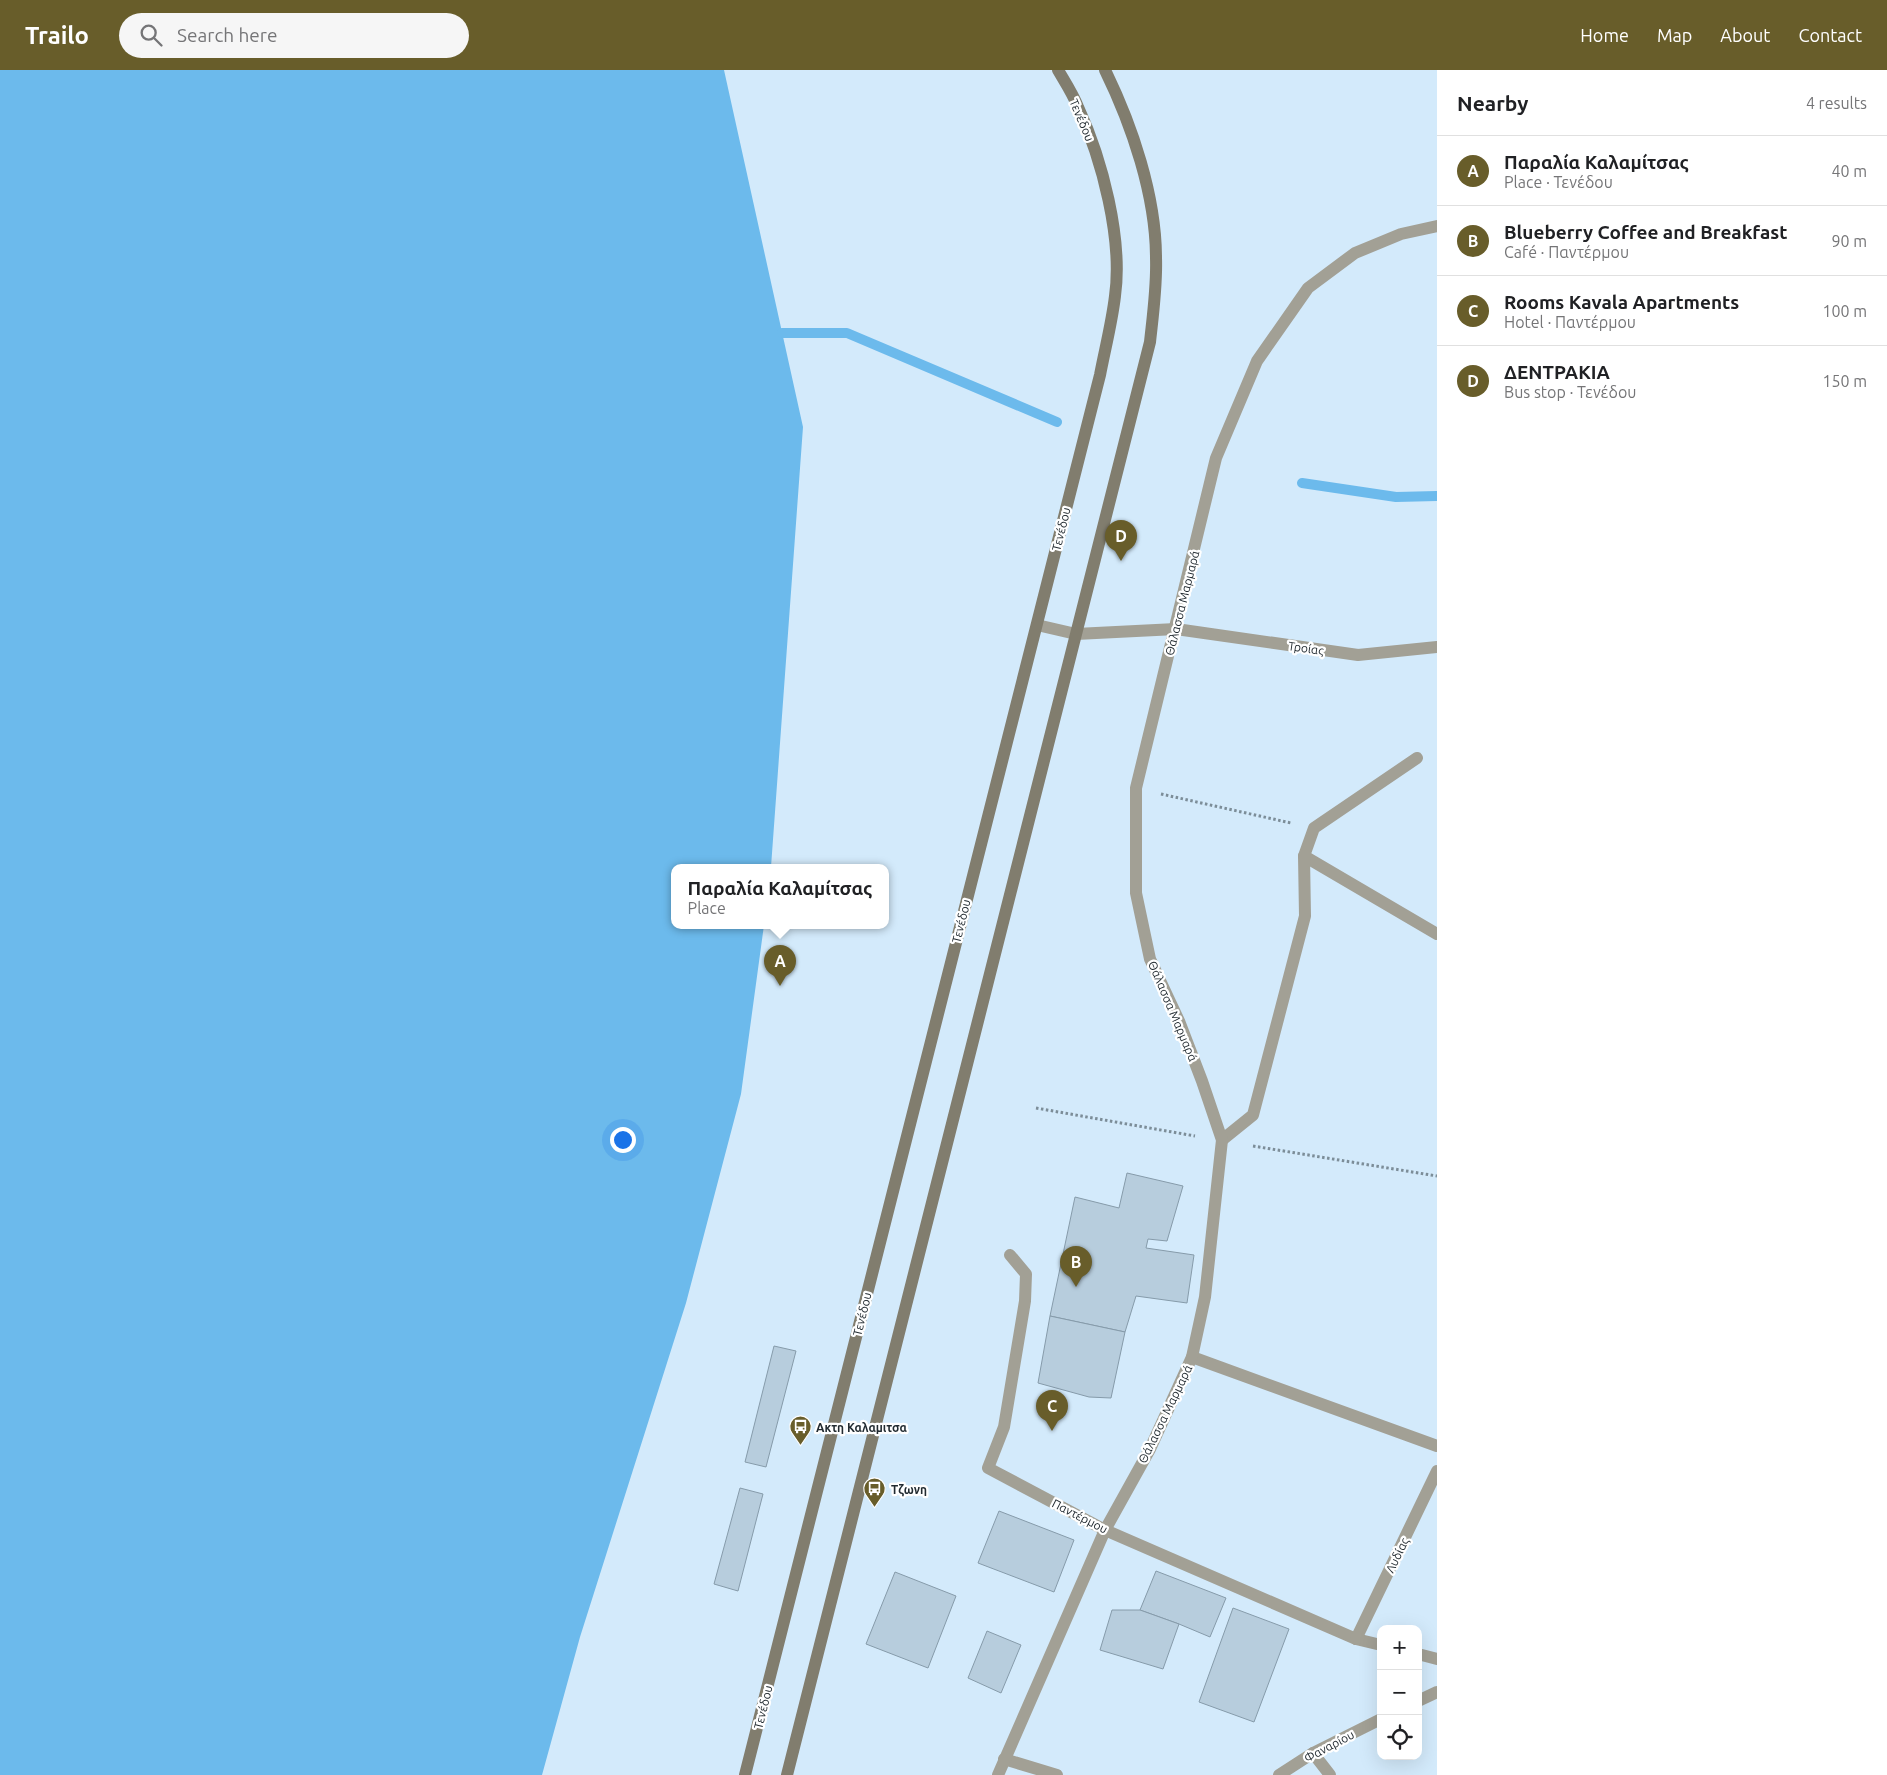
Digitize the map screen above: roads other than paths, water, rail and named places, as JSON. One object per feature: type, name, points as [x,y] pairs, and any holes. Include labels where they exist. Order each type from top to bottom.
[{"type":"main road","name":"Τενέδου","points":[[745,1775],[1100,375],[1116,295],[1116,258],[1112,220],[1104,182],[1093,145],[1078,107],[1058,70]]},
{"type":"main road","points":[[787,1775],[1150,342],[1155,300],[1156,256],[1152,211],[1129,127],[1105,70]]},
{"type":"street","name":"Θάλασσα Μαρμαρά","points":[[998,1775],[1105,1530],[1150,1449],[1192,1357],[1205,1297],[1222,1140],[1179,1020],[1150,959],[1136,893],[1136,788],[1216,458],[1257,361],[1308,288],[1355,253],[1401,234],[1437,226]]},
{"type":"street","name":"Τροίας","points":[[1037,625],[1076,634],[1176,629],[1358,655],[1437,647]]},
{"type":"street","points":[[1222,1140],[1254,1114],[1305,916],[1304,856],[1314,828],[1416,758]]},
{"type":"street","points":[[1304,856],[1437,934]]},
{"type":"street","name":"Παντέρμου","points":[[1010,1255],[1026,1274],[1025,1301],[1004,1427],[988,1468],[1105,1530],[1356,1639],[1377,1644]]},
{"type":"street","points":[[1192,1357],[1437,1446]]},
{"type":"street","name":"Λυδίας","points":[[1356,1639],[1437,1471]]},
{"type":"street","points":[[1422,1655],[1437,1659]]},
{"type":"street","points":[[1422,1699],[1437,1692]]},
{"type":"street","name":"Φαναρίου","points":[[1279,1775],[1313,1753],[1377,1722]]},
{"type":"street","points":[[1313,1753],[1330,1775]]},
{"type":"street","points":[[1004,1759],[1057,1775]]},
{"type":"water","points":[[0,70],[724,70],[803,427],[771,864],[671,864],[671,929],[763,929],[741,1094],[686,1303],[580,1637],[542,1775],[0,1775]]},
{"type":"waterway","points":[[782,333],[847,333],[1057,422]]},
{"type":"waterway","points":[[1302,483],[1396,497],[1437,496]]},
{"type":"place","name":"ΔΕΝΤΡΑΚΙΑ","points":[[1121,561]]},
{"type":"place","name":"Παραλία Καλαμίτσας","points":[[780,986]]},
{"type":"place","name":"Blueberry Coffee and Breakfast","points":[[1076,1287]]},
{"type":"place","name":"Rooms Kavala Apartments","points":[[1052,1431]]},
{"type":"place","name":"Ακτη Καλαμιτσα","points":[[800,1446]]},
{"type":"place","name":"Τζωνη","points":[[875,1508]]}]
